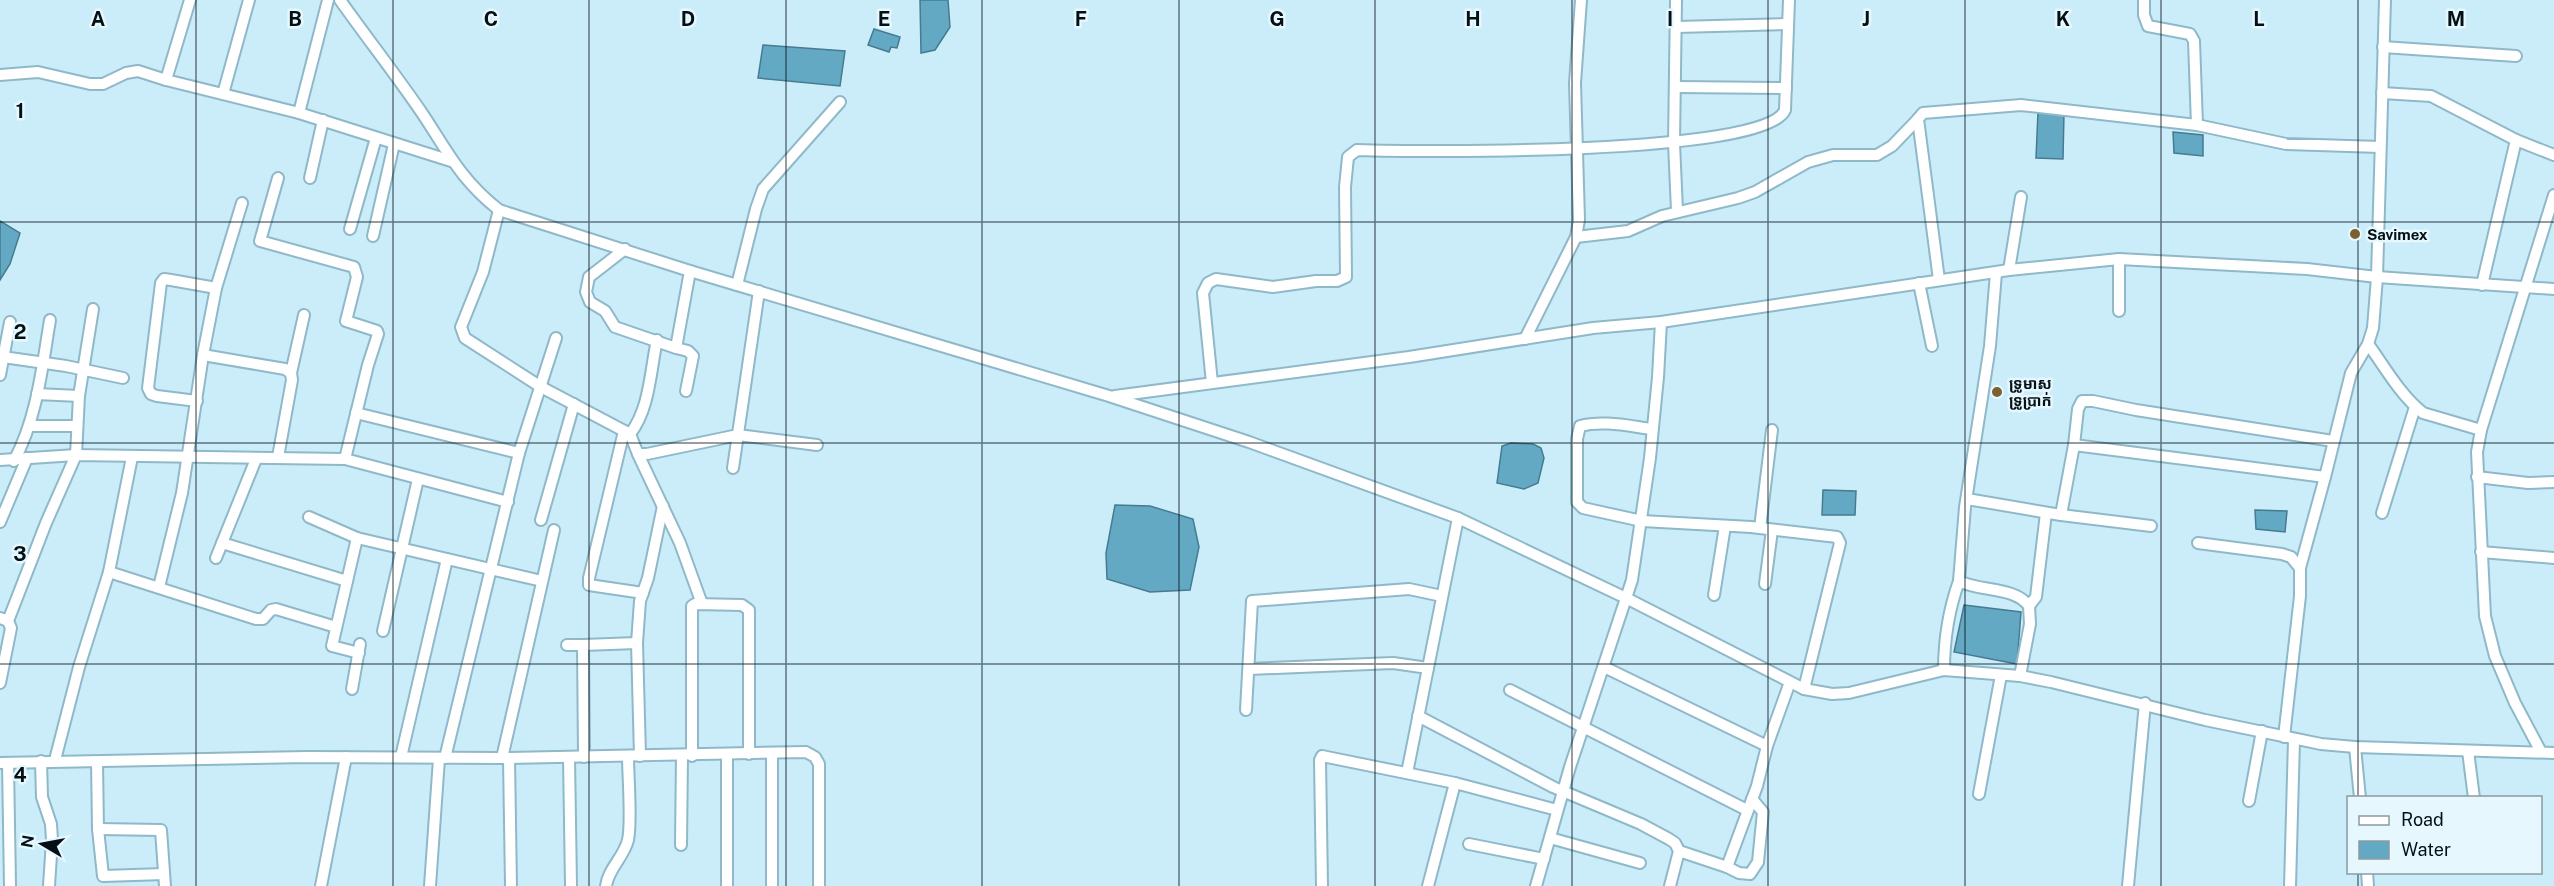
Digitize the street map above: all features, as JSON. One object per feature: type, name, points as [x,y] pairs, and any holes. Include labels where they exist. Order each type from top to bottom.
[{"type":"street","points":[[166,80],[190,0]]},
{"type":"street","points":[[223,94],[249,0]]},
{"type":"street","points":[[299,113],[328,0]]},
{"type":"street","points":[[340,0],[423,115],[451,161],[479,194],[499,210],[690,271],[1109,396],[1249,442],[1458,518],[1626,598],[1804,689],[1832,694],[1849,693],[1944,670],[2020,676],[2289,739],[2355,747],[2554,753]]},
{"type":"street","points":[[1526,339],[1576,237],[1579,220],[1575,83],[1581,0]]},
{"type":"street","points":[[1676,0],[1674,143],[1677,211]]},
{"type":"street","points":[[1212,383],[1203,293],[1208,283],[1216,279],[1274,287],[1316,281],[1337,282],[1346,277],[1345,187],[1348,157],[1357,150],[1576,148],[1674,143],[1750,129],[1775,121],[1785,110],[1788,0]]},
{"type":"street","points":[[2144,0],[2144,15],[2148,26],[2190,34],[2194,41],[2198,125]]},
{"type":"street","points":[[2290,886],[2289,739],[2300,568],[2351,373],[2368,344],[2373,328],[2377,277],[2385,0]]},
{"type":"street","points":[[1677,27],[1787,24]]},
{"type":"street","points":[[2383,47],[2516,56]]},
{"type":"street","points":[[0,75],[48,73],[90,84],[103,84],[126,73],[138,71],[299,113],[451,161]]},
{"type":"street","points":[[1676,87],[1786,88]]},
{"type":"street","points":[[2382,93],[2431,96],[2516,140],[2554,155]]},
{"type":"street","points":[[737,285],[763,189],[840,102]]},
{"type":"street","points":[[1576,237],[1628,231],[1677,211],[1738,198],[1755,192],[1808,162],[1833,155],[1877,155],[1892,146],[1923,113],[2021,105],[2198,125],[2286,144],[2380,147]]},
{"type":"street","points":[[1918,119],[1939,280]]},
{"type":"street","points":[[310,178],[322,120]]},
{"type":"street","points":[[350,229],[376,138]]},
{"type":"street","points":[[2482,285],[2516,140]]},
{"type":"street","points":[[373,236],[394,144]]},
{"type":"street","points":[[278,178],[260,241],[354,267],[357,277],[346,321],[376,331],[378,334],[345,459]]},
{"type":"street","points":[[2541,752],[2515,703],[2495,657],[2485,616],[2477,452],[2481,430],[2554,195]]},
{"type":"street","points":[[2008,270],[2021,198]]},
{"type":"street","points":[[159,588],[182,493],[203,355],[216,288],[242,202]]},
{"type":"street","points":[[499,210],[483,272],[461,327],[462,334],[541,387],[627,432],[680,543],[702,604]]},
{"type":"street","points":[[625,249],[589,277],[586,292],[591,302],[605,310],[615,327],[688,351],[693,357],[686,391]]},
{"type":"street","points":[[2119,259],[2120,311]]},
{"type":"street","points":[[1109,396],[1593,328],[1661,322],[2008,270],[2119,259],[2307,269],[2377,277],[2554,289]]},
{"type":"street","points":[[676,348],[690,271]]},
{"type":"street","points":[[1944,670],[1944,652],[1953,598],[1959,581],[1966,499],[1990,346],[1996,273]]},
{"type":"street","points":[[197,401],[157,396],[151,394],[148,388],[161,283],[164,279],[216,288]]},
{"type":"street","points":[[1919,283],[1932,346]]},
{"type":"street","points":[[733,468],[759,291]]},
{"type":"street","points":[[0,683],[11,633],[4,620],[76,455],[79,396],[93,309]]},
{"type":"street","points":[[278,457],[292,380],[291,372],[304,315]]},
{"type":"street","points":[[14,461],[29,426],[50,320]]},
{"type":"street","points":[[0,375],[10,322]]},
{"type":"street","points":[[1537,886],[1557,810],[1632,580],[1642,520],[1658,377],[1661,322]]},
{"type":"street","points":[[430,886],[442,759],[519,453],[556,338]]},
{"type":"street","points":[[643,592],[589,585],[589,578],[627,432],[639,422],[645,407],[657,340]]},
{"type":"street","points":[[2368,344],[2415,407],[2423,413],[2481,430]]},
{"type":"street","points":[[203,355],[285,369],[291,372]]},
{"type":"street","points":[[3,357],[123,378]]},
{"type":"street","points":[[37,394],[79,396]]},
{"type":"street","points":[[2061,516],[2078,409],[2082,401],[2333,441]]},
{"type":"street","points":[[541,520],[574,405]]},
{"type":"street","points":[[2382,513],[2415,407]]},
{"type":"street","points":[[356,413],[519,453]]},
{"type":"street","points":[[1652,429],[1591,423],[1580,426],[1577,439],[1577,502],[1583,508],[1642,520],[1760,528],[1836,537],[1840,543],[1804,689]]},
{"type":"street","points":[[29,426],[77,426]]},
{"type":"street","points":[[1760,528],[1772,430]]},
{"type":"street","points":[[639,454],[738,435],[817,445]]},
{"type":"street","points":[[2074,445],[2325,477]]},
{"type":"street","points":[[0,460],[14,461],[76,455],[345,459],[508,502]]},
{"type":"street","points":[[55,760],[76,678],[109,572],[132,457]]},
{"type":"street","points":[[0,522],[27,458]]},
{"type":"street","points":[[216,558],[256,459]]},
{"type":"street","points":[[2477,477],[2528,483],[2554,482]]},
{"type":"street","points":[[383,631],[418,479]]},
{"type":"street","points":[[1966,499],[2061,516],[2151,526]]},
{"type":"street","points":[[640,756],[638,643],[640,601],[663,506]]},
{"type":"street","points":[[2020,676],[2030,624],[2029,606],[2036,597],[2046,513]]},
{"type":"street","points":[[309,517],[357,538],[542,581]]},
{"type":"street","points":[[1407,772],[1458,518]]},
{"type":"street","points":[[1714,595],[1725,526]]},
{"type":"street","points":[[1765,584],[1772,530]]},
{"type":"street","points":[[512,886],[506,758],[554,531]]},
{"type":"street","points":[[352,689],[360,648],[332,646],[357,538]]},
{"type":"street","points":[[222,543],[347,581]]},
{"type":"street","points":[[2198,543],[2282,554],[2291,557],[2300,568]]},
{"type":"street","points":[[2481,552],[2554,558]]},
{"type":"street","points":[[401,757],[447,559]]},
{"type":"street","points":[[109,572],[256,619],[263,619],[271,610],[276,609],[336,627]]},
{"type":"street","points":[[1959,581],[1970,586],[2018,595],[2029,606]]},
{"type":"street","points":[[1246,710],[1252,601],[1409,589],[1442,596]]},
{"type":"street","points":[[681,845],[687,756],[692,606],[742,605],[749,610],[749,754]]},
{"type":"street","points":[[567,645],[638,643]]},
{"type":"street","points":[[583,645],[584,757]]},
{"type":"street","points":[[1249,669],[1393,663],[1428,668]]},
{"type":"street","points":[[1604,667],[1767,747]]},
{"type":"street","points":[[1979,794],[2001,675]]},
{"type":"street","points":[[1727,867],[1791,682]]},
{"type":"street","points":[[1510,690],[1747,810]]},
{"type":"street","points":[[2128,886],[2145,704]]},
{"type":"street","points":[[1418,716],[1563,791],[1641,824],[1675,843],[1678,851],[1670,886]]},
{"type":"street","points":[[2249,801],[2262,731]]},
{"type":"street","points":[[2355,747],[2360,796]]},
{"type":"street","points":[[2468,751],[2474,796]]},
{"type":"street","points":[[10,886],[4,763],[55,760],[97,762],[346,757],[442,759],[687,756],[806,752],[815,756],[819,764],[819,886]]},
{"type":"street","points":[[772,753],[772,886]]},
{"type":"street","points":[[727,755],[727,886]]},
{"type":"street","points":[[606,886],[607,878],[620,860],[628,839],[628,756]]},
{"type":"street","points":[[321,886],[346,757]]},
{"type":"street","points":[[569,757],[571,886]]},
{"type":"street","points":[[1322,886],[1321,757],[1407,772],[1557,810]]},
{"type":"street","points":[[41,762],[42,797],[51,824],[49,886]]},
{"type":"street","points":[[97,762],[98,829],[102,881],[164,874]]},
{"type":"street","points":[[1428,886],[1455,783]]},
{"type":"street","points":[[1678,851],[1740,873],[1750,874],[1758,862],[1763,812],[1752,800]]},
{"type":"street","points":[[98,829],[161,830],[165,886]]},
{"type":"street","points":[[1550,838],[1640,863]]},
{"type":"street","points":[[1469,844],[1544,859]]},
{"type":"water","points":[[920,0],[948,0],[950,27],[935,50],[921,53]]},
{"type":"water","points":[[874,29],[900,37],[897,48],[891,47],[889,52],[868,45]]},
{"type":"water","points":[[763,45],[845,51],[840,86],[758,78]]},
{"type":"water","points":[[2038,112],[2064,113],[2063,159],[2036,158]]},
{"type":"water","points":[[2173,132],[2203,135],[2203,156],[2174,153]]},
{"type":"water","points":[[0,221],[20,233],[10,264],[0,280]]},
{"type":"water","points":[[1511,443],[1533,444],[1541,448],[1544,458],[1538,483],[1524,489],[1497,483],[1502,446]]},
{"type":"water","points":[[1823,490],[1856,491],[1855,515],[1822,515]]},
{"type":"water","points":[[1115,505],[1150,506],[1193,519],[1199,547],[1190,590],[1150,592],[1107,579],[1106,553]]},
{"type":"water","points":[[2255,510],[2287,511],[2285,532],[2256,529]]},
{"type":"water","points":[[1964,605],[2021,612],[2017,664],[1954,652]]},
{"type":"place","name":"Savimex","points":[[2355,234]]},
{"type":"place","name":"ទ្រូមាស ទ្រូប្រាក់","points":[[1997,392]]}]
